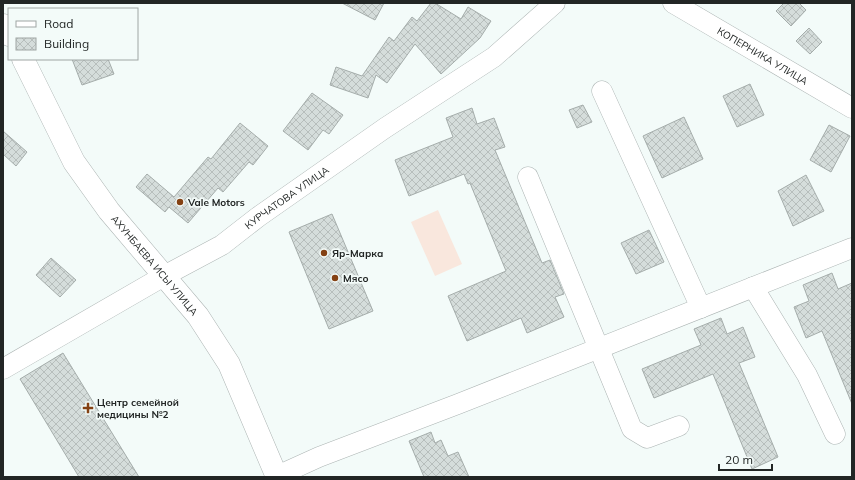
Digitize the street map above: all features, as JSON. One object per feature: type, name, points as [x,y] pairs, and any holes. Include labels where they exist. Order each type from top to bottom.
[{"type":"main road","name":"АХУНБАЕВА ИСЫ УЛИЦА","points":[[23,60],[74,162],[109,212],[198,316],[229,364],[277,477]]},
{"type":"street","name":"КУРЧАТОВА УЛИЦА","points":[[3,369],[164,276],[222,246],[258,217],[385,128],[494,57],[555,3]]},
{"type":"street","name":"КОПЕРНИКА УЛИЦА","points":[[673,3],[852,108]]},
{"type":"street","points":[[602,91],[700,308]]},
{"type":"street","points":[[528,177],[632,429],[646,438],[679,426]]},
{"type":"street","points":[[277,477],[319,457],[458,404],[852,248]]},
{"type":"street","points":[[753,287],[807,375],[835,434]]},
{"type":"shaded area","points":[[438,210],[462,264],[435,276],[411,222]]},
{"type":"building","points":[[342,3],[384,3],[375,20]]},
{"type":"building","points":[[431,3],[435,3],[461,19],[468,7],[491,21],[480,38],[441,74],[415,44],[387,83],[376,75],[368,98],[330,85],[336,67],[362,76],[389,37],[394,41],[412,17],[417,21]]},
{"type":"building","points":[[784,3],[799,3],[806,10],[791,26],[776,11]]},
{"type":"building","points":[[809,28],[822,42],[810,54],[796,41]]},
{"type":"building","points":[[72,60],[108,60],[114,74],[82,85]]},
{"type":"building","points":[[750,84],[764,115],[737,127],[723,96]]},
{"type":"building","points":[[312,93],[343,115],[329,134],[323,130],[308,150],[283,131]]},
{"type":"building","points":[[583,105],[592,122],[577,128],[569,110]]},
{"type":"building","points":[[472,108],[477,124],[494,118],[505,147],[495,150],[542,263],[550,260],[564,294],[555,297],[564,317],[527,333],[521,318],[467,341],[448,296],[506,271],[470,183],[468,184],[464,174],[409,196],[395,160],[453,137],[446,118]]},
{"type":"building","points":[[684,117],[703,159],[662,178],[643,136]]},
{"type":"building","points":[[240,123],[268,146],[253,165],[249,162],[223,192],[218,188],[188,223],[169,207],[165,212],[136,187],[147,174],[174,197],[208,157],[211,159]]},
{"type":"building","points":[[829,125],[850,136],[831,172],[810,160]]},
{"type":"building","points":[[3,131],[27,152],[16,166],[3,154]]},
{"type":"building","points":[[806,175],[824,211],[793,226],[778,191]]},
{"type":"building","points":[[332,214],[373,311],[329,329],[289,232]]},
{"type":"building","points":[[649,230],[664,262],[636,274],[621,243]]},
{"type":"building","points":[[51,258],[76,280],[60,297],[36,275]]},
{"type":"building","points":[[832,273],[838,289],[852,283],[852,404],[822,331],[806,338],[794,307],[809,301],[803,285]]},
{"type":"building","points":[[721,318],[727,334],[743,327],[755,357],[739,363],[778,457],[752,469],[713,374],[654,398],[642,369],[701,345],[694,329]]},
{"type":"building","points":[[63,353],[139,477],[79,477],[20,379]]},
{"type":"building","points":[[431,432],[435,443],[441,440],[448,456],[458,452],[469,477],[424,477],[409,441]]},
{"type":"place","name":"Vale Motors","points":[[180,202]]},
{"type":"place","name":"Яр-Марка","points":[[324,253]]},
{"type":"place","name":"Мясо","points":[[335,278]]},
{"type":"place","name":"Центр семейной медицины №2","points":[[88,408]]}]
